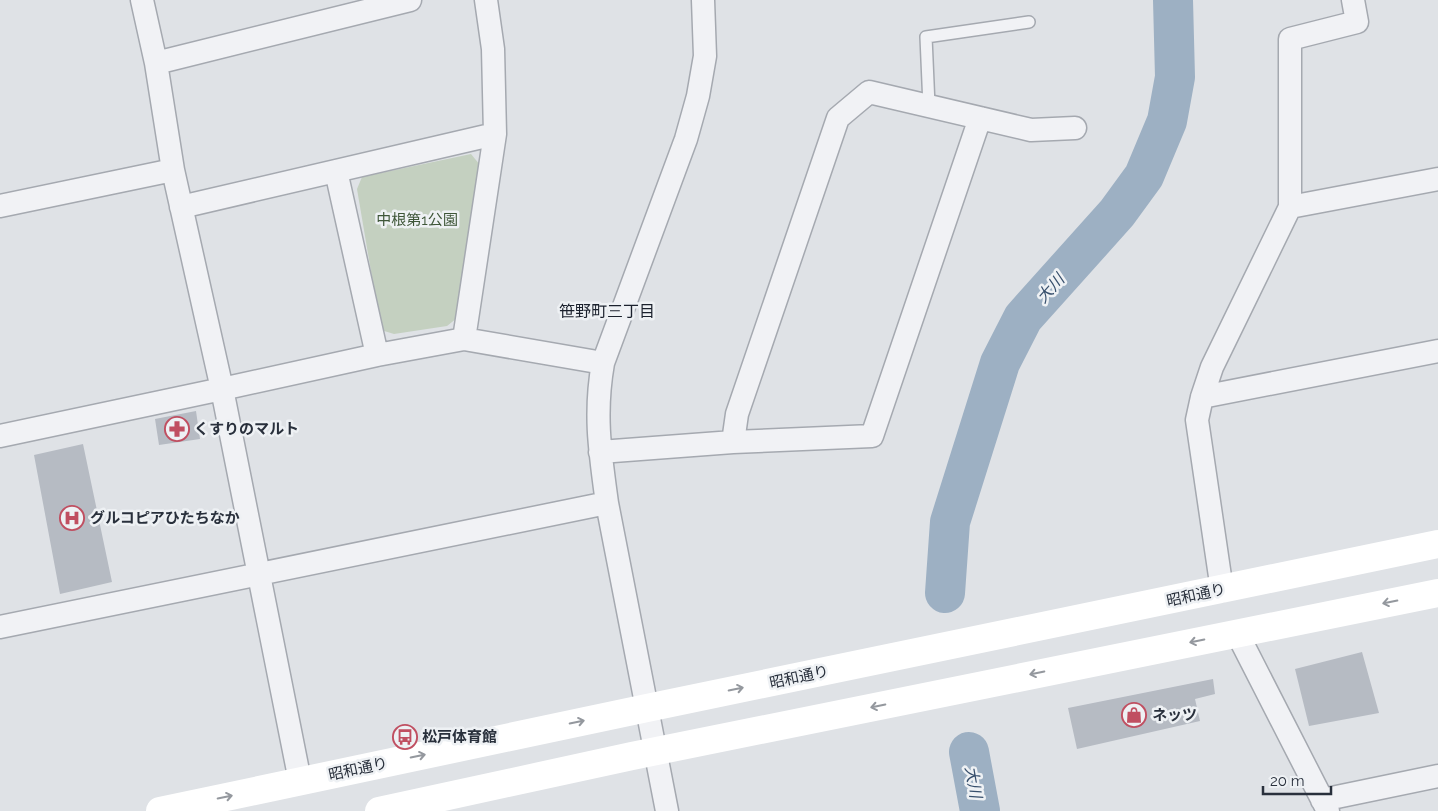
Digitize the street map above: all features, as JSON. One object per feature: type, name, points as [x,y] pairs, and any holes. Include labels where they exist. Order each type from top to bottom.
[{"type":"street","points":[[142,0],[156,63],[173,170],[222,389],[300,781]]},
{"type":"street","points":[[156,63],[410,0]]},
{"type":"street","points":[[464,339],[495,134],[493,49],[486,0]]},
{"type":"street","points":[[667,811],[607,503],[597,418],[598,390],[603,362],[686,139],[698,96],[705,56],[703,0]]},
{"type":"street","points":[[1222,590],[1197,420],[1202,396],[1212,367],[1290,207],[1290,39],[1356,22],[1353,0]]},
{"type":"street","points":[[733,442],[737,414],[838,118],[869,92],[1031,130],[1075,128]]},
{"type":"street","points":[[600,452],[733,442],[872,436],[980,118]]},
{"type":"street","points":[[181,207],[495,134]]},
{"type":"street","points":[[0,206],[173,170]]},
{"type":"street","points":[[336,171],[377,355]]},
{"type":"street","points":[[1290,207],[1438,179]]},
{"type":"street","points":[[0,436],[377,355],[464,339],[603,362]]},
{"type":"street","points":[[1202,396],[1438,351]]},
{"type":"street","points":[[0,627],[607,503]]},
{"type":"street","name":"昭和通り","points":[[160,811],[1438,544]]},
{"type":"street","points":[[379,811],[656,751],[1438,593]]},
{"type":"street","points":[[1236,633],[1325,806],[1438,776]]},
{"type":"lane","points":[[928,106],[926,37],[1030,22]]},
{"type":"green space","name":"中根第1公園","points":[[471,154],[480,165],[457,318],[447,326],[394,334],[381,330],[357,189],[362,177]]},
{"type":"building","name":"くすりのマルト","points":[[196,411],[200,439],[159,445],[155,419]]},
{"type":"building","name":"グルコピアひたちなか","points":[[83,444],[112,582],[60,594],[34,455]]},
{"type":"building","points":[[1362,652],[1379,713],[1309,726],[1295,669]]},
{"type":"building","name":"ネッツ","points":[[1213,679],[1215,694],[1195,699],[1200,721],[1077,749],[1068,708]]},
{"type":"waterway","name":"大川","points":[[945,593],[950,522],[1000,363],[1023,318],[1117,213],[1144,176],[1167,121],[1175,77],[1173,0]]},
{"type":"waterway","name":"大川","points":[[969,752],[980,811]]},
{"type":"place","name":"くすりのマルト","points":[[177,429]]},
{"type":"place","name":"グルコピアひたちなか","points":[[72,518]]},
{"type":"place","name":"ネッツ","points":[[1134,715]]},
{"type":"place","name":"松戸体育館","points":[[405,737]]},
{"type":"district","name":"笹野町三丁目","points":[[607,311]]}]
